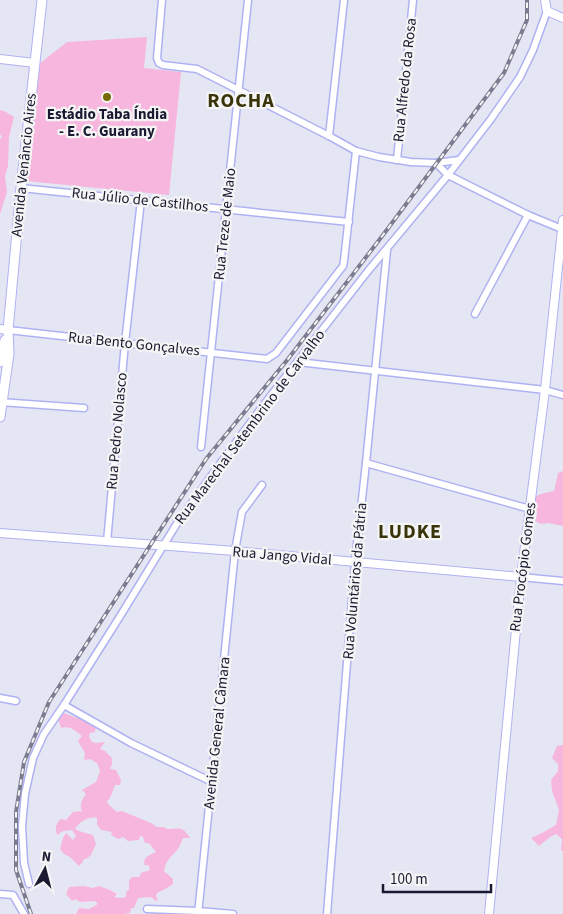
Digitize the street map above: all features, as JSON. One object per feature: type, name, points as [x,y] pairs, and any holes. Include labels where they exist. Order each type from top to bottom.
[{"type":"main road","name":"Avenida Venâncio Aires","points":[[0,362],[42,0]]},
{"type":"main road","name":"Avenida Venâncio Aires","points":[[0,418],[9,354],[4,329]]},
{"type":"street","points":[[162,0],[157,58],[163,65],[196,70],[356,151],[397,160],[436,163],[459,160]]},
{"type":"street","name":"Rua Treze de Maio","points":[[201,447],[248,0]]},
{"type":"street","points":[[329,136],[344,0]]},
{"type":"street","name":"Rua Alfredo da Rosa","points":[[397,160],[413,0]]},
{"type":"street","points":[[545,0],[547,10],[563,18]]},
{"type":"street","name":"Rua Marechal Setembrino de Carvalho","points":[[29,884],[24,863],[22,826],[25,794],[33,758],[44,734],[176,525],[214,472],[345,301],[448,175],[491,119],[520,77],[530,57],[547,10]]},
{"type":"street","points":[[0,59],[35,63]]},
{"type":"street","points":[[349,222],[356,151]]},
{"type":"street","points":[[436,163],[448,175],[528,215],[562,229]]},
{"type":"street","name":"Rua Júlio de Castilhos","points":[[21,188],[349,222]]},
{"type":"street","name":"Rua Pedro Nolasco","points":[[107,542],[140,200]]},
{"type":"street","points":[[476,314],[528,215]]},
{"type":"street","name":"Rua Procópio Gomes","points":[[489,914],[521,577],[545,390],[563,220]]},
{"type":"street","name":"Rua Bento Gonçalves","points":[[4,329],[267,359],[276,353],[343,266],[349,222]]},
{"type":"street","name":"Rua Voluntários da Pátria","points":[[328,914],[355,562],[387,249]]},
{"type":"street","points":[[298,362],[545,390],[563,395]]},
{"type":"street","points":[[1,402],[84,408]]},
{"type":"street","points":[[366,463],[530,509]]},
{"type":"street","name":"Avenida General Câmara","points":[[198,912],[235,551],[242,512],[262,485]]},
{"type":"street","name":"Rua Jango Vidal","points":[[0,533],[235,551],[563,581]]},
{"type":"street","points":[[0,698],[16,701]]},
{"type":"street","points":[[64,705],[131,743],[212,782]]},
{"type":"street","points":[[0,894],[13,895],[24,914]]},
{"type":"street","points":[[148,909],[233,914]]},
{"type":"shaded area","name":"Estádio Taba Índia - E. C. Guarany","points":[[147,37],[144,68],[181,72],[169,195],[26,181],[39,64],[67,42]]},
{"type":"shaded area","points":[[0,110],[14,117],[9,137],[8,166],[5,176],[7,192],[0,214],[0,139],[2,137],[0,134]]},
{"type":"shaded area","points":[[563,471],[563,526],[548,523],[541,524],[535,521],[537,515],[533,503],[534,499],[539,495],[554,491],[558,473]]},
{"type":"shaded area","points":[[64,713],[96,727],[95,732],[90,733],[89,737],[92,742],[105,742],[100,749],[112,758],[110,769],[116,770],[121,780],[120,785],[115,785],[107,801],[109,805],[117,812],[122,811],[157,827],[183,829],[190,838],[183,838],[178,849],[166,864],[164,871],[173,879],[173,884],[157,893],[158,900],[156,901],[151,897],[138,898],[130,913],[76,914],[79,908],[89,909],[98,904],[95,901],[80,902],[75,899],[72,901],[66,894],[69,887],[84,886],[93,888],[99,886],[117,894],[114,897],[126,897],[126,892],[129,890],[129,881],[132,877],[139,877],[142,872],[150,869],[148,865],[144,865],[145,860],[156,852],[149,843],[145,843],[143,837],[140,836],[139,840],[128,841],[123,837],[118,839],[111,835],[112,832],[101,830],[97,825],[97,818],[84,820],[75,829],[93,835],[96,844],[91,855],[84,859],[79,866],[60,849],[66,833],[73,840],[76,836],[72,830],[63,831],[57,835],[57,824],[61,819],[66,820],[73,812],[82,811],[81,804],[86,794],[82,790],[96,782],[100,771],[97,763],[90,759],[84,760],[85,753],[78,741],[82,736],[70,728],[61,728],[58,718]]},
{"type":"shaded area","points":[[563,745],[563,851],[561,851],[562,839],[556,834],[539,846],[531,838],[556,825],[559,810],[552,791],[551,780],[558,771],[558,764],[552,758],[557,746]]},
{"type":"railway","points":[[31,914],[16,870],[16,812],[24,762],[49,702],[206,459],[288,359],[504,73],[527,20],[527,0]]},
{"type":"place","name":"Estádio Taba Índia - E. C. Guarany","points":[[107,97]]},
{"type":"district","name":"ROCHA","points":[[241,101]]},
{"type":"district","name":"LUDKE","points":[[410,532]]}]
